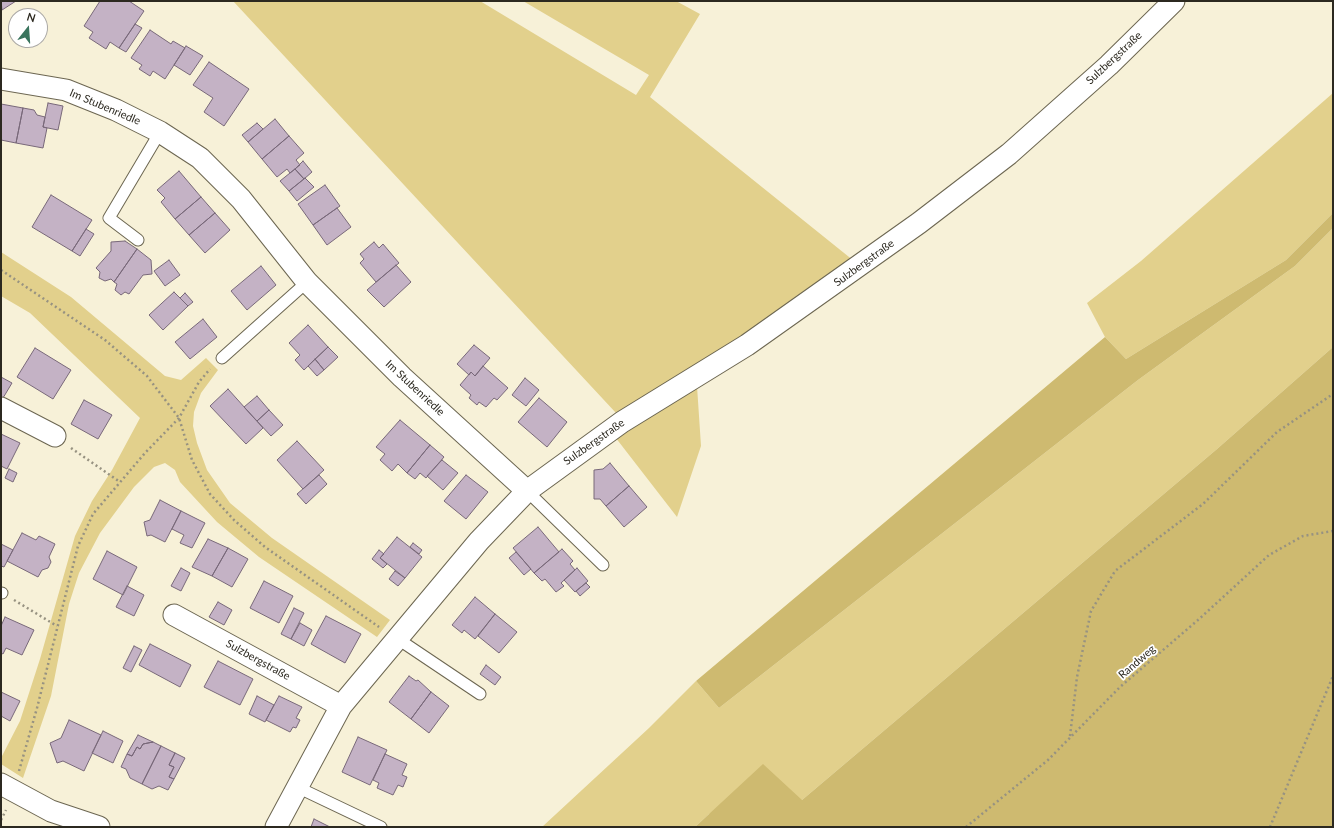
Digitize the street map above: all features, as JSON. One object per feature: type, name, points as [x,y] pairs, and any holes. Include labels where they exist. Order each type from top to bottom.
[{"type":"street","name":"Sulzbergstraße","points":[[276,827],[341,706],[390,634],[527,490],[622,422],[747,345],[919,223],[1009,154],[1109,65],[1174,1]]},
{"type":"street","name":"Im Stubenriedle","points":[[1,78],[66,90],[116,110],[160,132],[200,158],[241,199],[307,282],[402,377],[527,490]]},
{"type":"street","points":[[1,408],[55,436]]},
{"type":"street","name":"Sulzbergstraße","points":[[174,615],[341,706]]},
{"type":"street","points":[[7,788],[51,811],[99,827]]},
{"type":"lane","points":[[138,240],[109,218],[160,132]]},
{"type":"lane","points":[[222,358],[307,282]]},
{"type":"lane","points":[[527,490],[603,565]]},
{"type":"lane","points":[[390,634],[480,694]]},
{"type":"lane","points":[[297,787],[380,827]]},
{"type":"path","points":[[1,270],[105,340],[147,376],[178,418],[192,460],[210,494],[234,520],[265,547],[390,634]]},
{"type":"path","points":[[7,788],[37,708],[78,546],[93,514],[178,418],[199,382],[222,358]]},
{"type":"path","points":[[1070,737],[1077,677],[1090,611],[1115,571],[1204,504],[1277,432],[1333,394]]},
{"type":"path","points":[[55,436],[120,482]]},
{"type":"path","name":"Randweg","points":[[966,827],[1048,760],[1120,687],[1198,620],[1269,555],[1303,536],[1333,531]]},
{"type":"path","points":[[1,593],[57,626]]},
{"type":"path","points":[[1270,827],[1333,676]]},
{"type":"path","points":[[1,820],[4,814]]},
{"type":"shaded area","points":[[233,1],[480,1],[636,95],[649,75],[523,1],[676,1],[700,14],[650,97],[854,261],[749,336],[616,413]]},
{"type":"shaded area","points":[[1333,93],[1333,213],[1286,260],[1126,359],[1105,337],[1087,303],[1141,261]]},
{"type":"shaded area","points":[[1333,213],[1333,228],[1295,266],[1138,380],[719,708],[696,681],[1105,337],[1126,359],[1286,260]]},
{"type":"shaded area","points":[[1333,228],[1333,347],[1217,449],[802,800],[709,814],[695,827],[542,827],[649,728],[696,681],[719,708],[1138,380],[1295,266]]},
{"type":"shaded area","points":[[1,252],[71,297],[165,376],[181,380],[206,358],[218,370],[201,393],[194,412],[193,426],[197,443],[207,470],[230,503],[272,538],[390,620],[377,637],[259,557],[217,522],[180,482],[175,470],[165,463],[154,467],[134,487],[100,533],[79,573],[69,604],[51,696],[23,778],[1,764],[1,758],[20,721],[40,659],[75,536],[92,501],[112,470],[140,418],[30,313],[1,296]]},
{"type":"shaded area","points":[[1333,347],[1333,827],[695,827],[763,764],[802,800],[1217,449]]},
{"type":"shaded area","points":[[697,386],[701,446],[677,517],[612,433]]},
{"type":"building","points":[[1,1],[16,1],[2,10]]},
{"type":"building","points":[[100,1],[129,1],[144,11],[119,48],[110,42],[106,49],[89,38],[93,32],[84,26]]},
{"type":"building","points":[[135,24],[142,28],[126,52],[119,48]]},
{"type":"building","points":[[150,30],[171,44],[173,41],[185,48],[165,79],[153,71],[150,76],[139,69],[142,65],[131,58]]},
{"type":"building","points":[[186,46],[203,56],[190,75],[174,65]]},
{"type":"building","points":[[209,62],[249,89],[224,126],[204,112],[213,98],[193,85]]},
{"type":"building","points":[[48,103],[63,106],[58,130],[43,127]]},
{"type":"building","points":[[1,104],[23,108],[16,143],[1,140]]},
{"type":"building","points":[[23,108],[34,110],[37,115],[45,117],[43,127],[47,128],[43,148],[16,143]]},
{"type":"building","points":[[275,119],[289,136],[262,159],[248,142]]},
{"type":"building","points":[[257,123],[263,129],[248,142],[242,135]]},
{"type":"building","points":[[289,136],[304,153],[296,160],[300,165],[290,173],[287,169],[277,177],[262,159]]},
{"type":"building","points":[[303,161],[312,172],[304,179],[295,169]]},
{"type":"building","points":[[295,169],[304,179],[289,191],[280,181]]},
{"type":"building","points":[[179,171],[201,197],[175,219],[161,202],[165,198],[157,190]]},
{"type":"building","points":[[305,178],[314,187],[297,201],[289,191]]},
{"type":"building","points":[[325,185],[340,206],[313,225],[298,204]]},
{"type":"building","points":[[51,195],[92,220],[72,251],[32,227]]},
{"type":"building","points":[[201,197],[215,213],[189,235],[175,219]]},
{"type":"building","points":[[337,208],[351,227],[327,245],[313,225]]},
{"type":"building","points":[[215,213],[230,230],[205,253],[189,235]]},
{"type":"building","points":[[86,229],[94,234],[80,256],[72,251]]},
{"type":"building","points":[[125,241],[137,249],[114,282],[111,279],[105,281],[99,278],[100,272],[96,268],[111,251],[111,242]]},
{"type":"building","points":[[374,242],[379,248],[383,244],[399,263],[376,282],[360,263],[364,259],[360,254]]},
{"type":"building","points":[[137,249],[151,260],[152,274],[143,275],[129,294],[125,292],[121,295],[115,290],[117,284],[114,282]]},
{"type":"building","points":[[169,260],[180,275],[165,286],[154,271]]},
{"type":"building","points":[[396,265],[411,282],[384,307],[367,290]]},
{"type":"building","points":[[261,266],[276,285],[247,310],[231,291]]},
{"type":"building","points":[[174,292],[188,306],[163,330],[149,315]]},
{"type":"building","points":[[185,293],[193,302],[188,306],[180,298]]},
{"type":"building","points":[[203,319],[217,337],[190,359],[175,342]]},
{"type":"building","points":[[308,325],[328,347],[304,370],[295,360],[300,355],[289,343]]},
{"type":"building","points":[[474,345],[490,358],[475,376],[471,372],[469,375],[457,364]]},
{"type":"building","points":[[328,347],[338,357],[324,370],[315,359]]},
{"type":"building","points":[[35,348],[71,370],[53,399],[17,377]]},
{"type":"building","points":[[315,359],[324,370],[317,376],[308,366]]},
{"type":"building","points":[[483,366],[508,388],[497,400],[494,398],[486,407],[479,402],[477,405],[469,398],[471,395],[460,385],[471,372],[475,376]]},
{"type":"building","points":[[1,377],[12,383],[3,398],[1,397]]},
{"type":"building","points":[[525,378],[539,390],[526,406],[512,395]]},
{"type":"building","points":[[228,389],[263,428],[246,444],[210,406]]},
{"type":"building","points":[[257,396],[269,410],[257,421],[244,407]]},
{"type":"building","points":[[539,398],[567,422],[547,447],[518,422]]},
{"type":"building","points":[[84,400],[112,415],[98,439],[71,424]]},
{"type":"building","points":[[269,410],[283,425],[271,436],[257,421]]},
{"type":"building","points":[[400,420],[430,445],[407,473],[398,464],[392,471],[380,460],[385,454],[376,447]]},
{"type":"building","points":[[1,434],[20,443],[7,469],[1,466]]},
{"type":"building","points":[[297,441],[324,470],[303,489],[277,460]]},
{"type":"building","points":[[430,445],[444,457],[426,478],[420,473],[415,479],[407,473]]},
{"type":"building","points":[[442,460],[458,473],[443,490],[427,476]]},
{"type":"building","points":[[610,463],[629,486],[606,506],[600,499],[594,499],[594,470],[603,469]]},
{"type":"building","points":[[9,469],[17,473],[13,482],[5,478]]},
{"type":"building","points":[[319,475],[327,484],[306,504],[297,494]]},
{"type":"building","points":[[466,475],[488,492],[466,519],[444,501]]},
{"type":"building","points":[[629,486],[647,507],[624,527],[606,506]]},
{"type":"building","points":[[160,500],[181,511],[165,542],[151,535],[147,536],[144,522],[150,520]]},
{"type":"building","points":[[181,511],[205,523],[192,548],[180,543],[184,535],[172,529]]},
{"type":"building","points":[[538,527],[559,552],[534,573],[513,548]]},
{"type":"building","points":[[22,533],[36,540],[39,536],[55,544],[49,557],[51,562],[48,568],[42,570],[38,577],[7,561]]},
{"type":"building","points":[[397,537],[422,557],[405,578],[380,558]]},
{"type":"building","points":[[208,539],[228,548],[212,576],[192,567]]},
{"type":"building","points":[[413,543],[422,550],[419,554],[410,547]]},
{"type":"building","points":[[1,544],[13,550],[4,567],[1,566]]},
{"type":"building","points":[[228,548],[248,559],[232,587],[212,576]]},
{"type":"building","points":[[562,549],[573,561],[570,564],[575,570],[561,583],[564,586],[556,592],[545,579],[542,581],[534,573]]},
{"type":"building","points":[[379,550],[384,554],[380,558],[387,564],[383,568],[372,559]]},
{"type":"building","points":[[107,551],[137,567],[123,595],[93,579]]},
{"type":"building","points":[[516,552],[531,569],[524,575],[509,558]]},
{"type":"building","points":[[181,568],[190,573],[181,591],[171,586]]},
{"type":"building","points":[[577,568],[588,581],[575,592],[564,580]]},
{"type":"building","points":[[395,571],[405,578],[398,586],[389,579]]},
{"type":"building","points":[[264,581],[293,596],[279,623],[250,608]]},
{"type":"building","points":[[586,583],[590,587],[580,596],[576,591]]},
{"type":"building","points":[[127,586],[144,595],[134,616],[116,607]]},
{"type":"building","points":[[475,597],[495,614],[475,639],[464,630],[462,633],[452,625]]},
{"type":"building","points":[[218,602],[232,610],[224,625],[209,617]]},
{"type":"building","points":[[294,608],[304,613],[291,639],[281,634]]},
{"type":"building","points":[[495,614],[517,632],[499,653],[478,636]]},
{"type":"building","points":[[326,616],[361,634],[345,663],[311,644]]},
{"type":"building","points":[[5,617],[34,630],[22,655],[6,648],[3,654],[1,653],[1,626]]},
{"type":"building","points":[[300,623],[312,630],[304,646],[291,639]]},
{"type":"building","points":[[150,644],[191,665],[180,687],[139,665]]},
{"type":"building","points":[[134,646],[142,650],[131,672],[123,668]]},
{"type":"building","points":[[218,661],[253,679],[240,705],[204,687]]},
{"type":"building","points":[[486,665],[501,677],[495,685],[480,674]]},
{"type":"building","points":[[409,676],[416,681],[418,680],[431,692],[411,719],[389,702]]},
{"type":"building","points":[[1,692],[20,701],[10,721],[1,716]]},
{"type":"building","points":[[431,692],[449,706],[429,733],[411,719]]},
{"type":"building","points":[[257,696],[274,705],[265,722],[249,714]]},
{"type":"building","points":[[279,696],[302,707],[296,718],[300,720],[296,728],[293,727],[290,732],[266,720]]},
{"type":"building","points":[[69,720],[101,735],[84,771],[63,761],[57,763],[50,743],[61,738]]},
{"type":"building","points":[[103,731],[123,741],[113,763],[92,753]]},
{"type":"building","points":[[138,735],[153,742],[143,744],[140,749],[137,747],[132,756],[127,754]]},
{"type":"building","points":[[358,737],[387,750],[370,785],[342,772]]},
{"type":"building","points":[[153,742],[161,746],[142,784],[130,778],[126,769],[121,767],[127,754],[132,756],[137,747],[140,749],[143,744]]},
{"type":"building","points":[[161,746],[175,753],[169,765],[174,767],[169,777],[174,779],[168,790],[159,786],[152,789],[142,784]]},
{"type":"building","points":[[175,753],[185,758],[174,779],[169,777],[174,767],[169,765]]},
{"type":"building","points":[[385,754],[407,764],[402,775],[407,777],[403,787],[398,785],[393,795],[377,788],[379,783],[373,780]]},
{"type":"building","points":[[314,819],[330,827],[311,827]]}]
